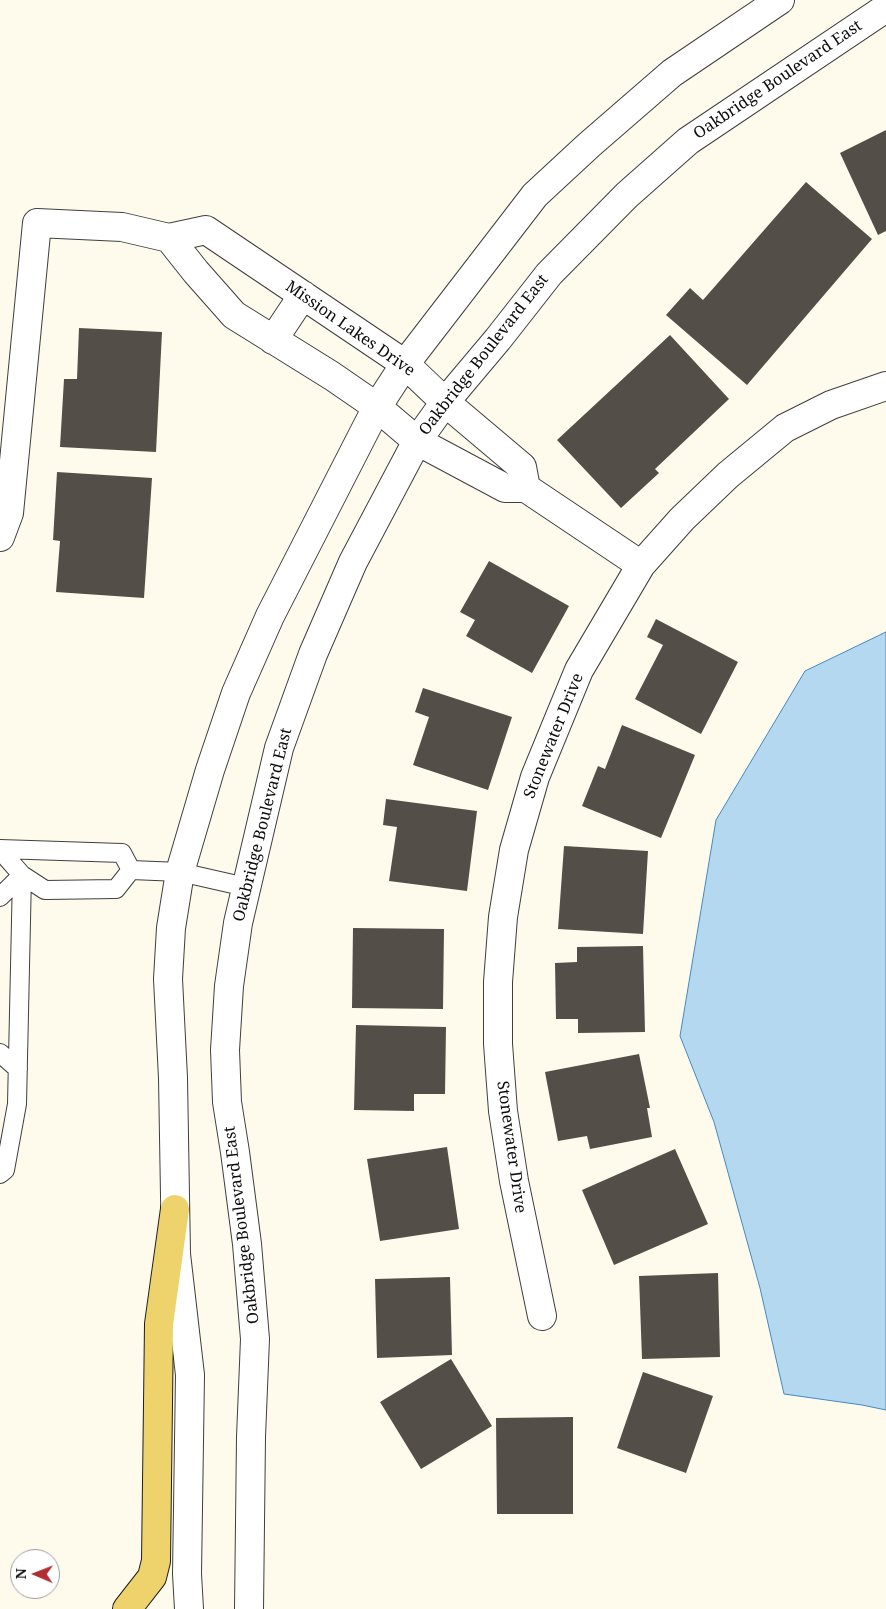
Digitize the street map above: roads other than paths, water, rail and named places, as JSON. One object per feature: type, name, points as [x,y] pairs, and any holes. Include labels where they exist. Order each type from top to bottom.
[{"type":"main road","points":[[127,1609],[152,1578],[156,1561],[159,1324],[175,1208]]},
{"type":"street","points":[[189,1609],[187,1574],[190,1375],[176,1254],[173,1078],[168,979],[171,928],[180,872],[210,770],[236,693],[270,616],[377,407],[405,364],[534,195],[672,73],[780,0]]},
{"type":"street","name":"Oakbridge Boulevard East","points":[[249,1609],[251,1437],[255,1339],[247,1244],[227,1102],[225,1050],[229,986],[238,923],[280,748],[313,654],[354,562],[417,441],[445,402],[498,340],[549,274],[627,195],[688,141],[886,8]]},
{"type":"street","name":"Mission Lakes Drive","points":[[0,537],[9,513],[37,223],[122,227],[169,238],[206,230],[405,364],[445,402],[522,467],[526,488]]},
{"type":"street","points":[[169,238],[234,315],[332,376],[377,407],[417,441],[504,488],[526,488],[641,564]]},
{"type":"street","points":[[273,340],[303,295]]},
{"type":"street","name":"Stonewater Drive","points":[[542,1316],[514,1181],[504,1111],[498,1044],[498,991],[503,917],[514,850],[535,777],[579,670],[641,564],[682,519],[728,475],[785,428],[831,405],[886,386]]},
{"type":"lane","points":[[0,849],[122,853],[132,870]]},
{"type":"lane","points":[[0,849],[22,875],[45,890],[116,889],[132,870]]},
{"type":"lane","points":[[132,870],[180,872],[246,887]]},
{"type":"lane","points":[[0,897],[22,875]]},
{"type":"lane","points":[[0,1174],[5,1170],[17,1104],[22,875]]},
{"type":"lane","points":[[0,1053],[18,1068]]},
{"type":"water","points":[[886,632],[886,1410],[784,1394],[760,1288],[714,1122],[680,1036],[716,820],[805,671]]}]
